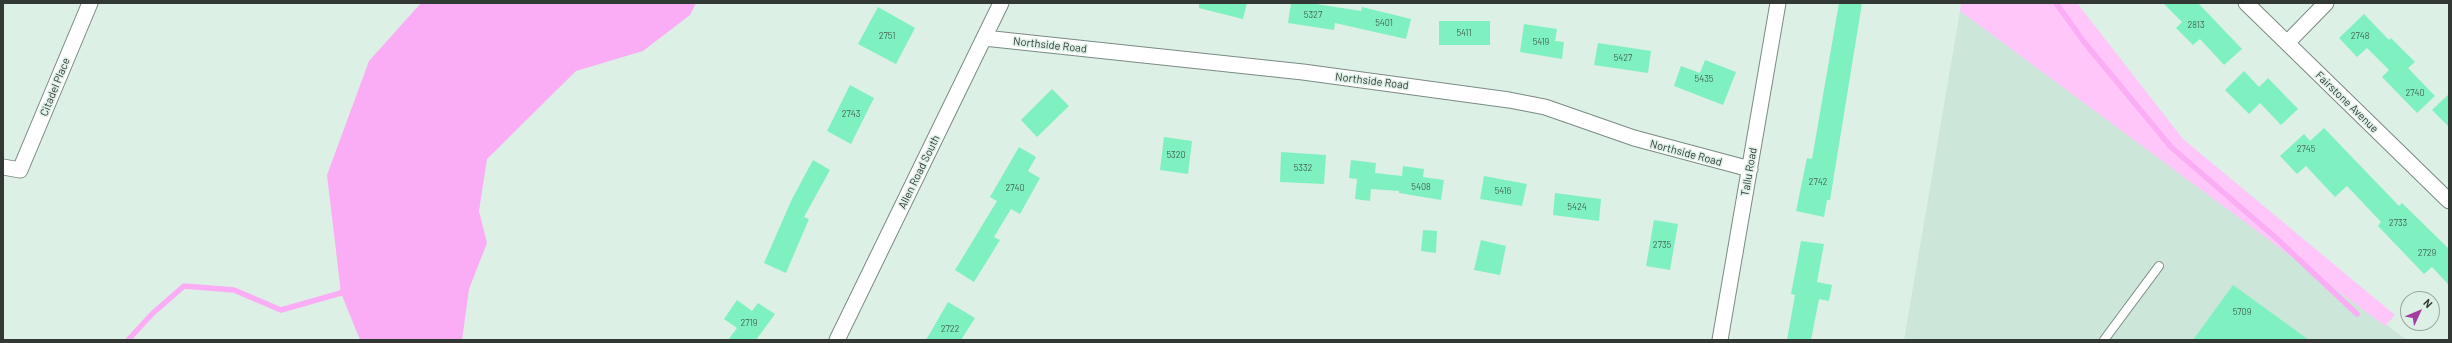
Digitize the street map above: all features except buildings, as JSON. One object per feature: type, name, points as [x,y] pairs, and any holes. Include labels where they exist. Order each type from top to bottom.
[{"type":"street","name":"Citadel Place","points":[[3,167],[20,170],[90,3]]},
{"type":"street","name":"Allen Road South","points":[[837,340],[1001,3]]},
{"type":"street","name":"Tallu Road","points":[[1720,340],[1778,3]]},
{"type":"street","name":"Fairstone Avenue","points":[[2246,3],[2449,201]]},
{"type":"street","points":[[2287,43],[2326,3]]},
{"type":"street","name":"Northside Road","points":[[984,38],[1303,72],[1509,100],[1545,107],[1641,140],[1750,170]]},
{"type":"lane","points":[[2104,340],[2159,266]]},
{"type":"shaded area","points":[[421,3],[696,3],[690,15],[643,51],[576,71],[487,159],[479,211],[487,243],[469,289],[462,340],[360,340],[341,293],[327,175],[369,61]]},
{"type":"shaded area","points":[[1961,3],[2077,3],[2183,139],[2395,315],[2385,326],[1960,11]]},
{"type":"shaded area","points":[[1960,11],[2407,340],[1904,340]]},
{"type":"waterway","points":[[2056,3],[2084,42],[2171,147],[2276,238],[2357,314]]},
{"type":"waterway","points":[[128,340],[153,313],[184,286],[234,290],[281,310],[341,293],[344,288]]}]
